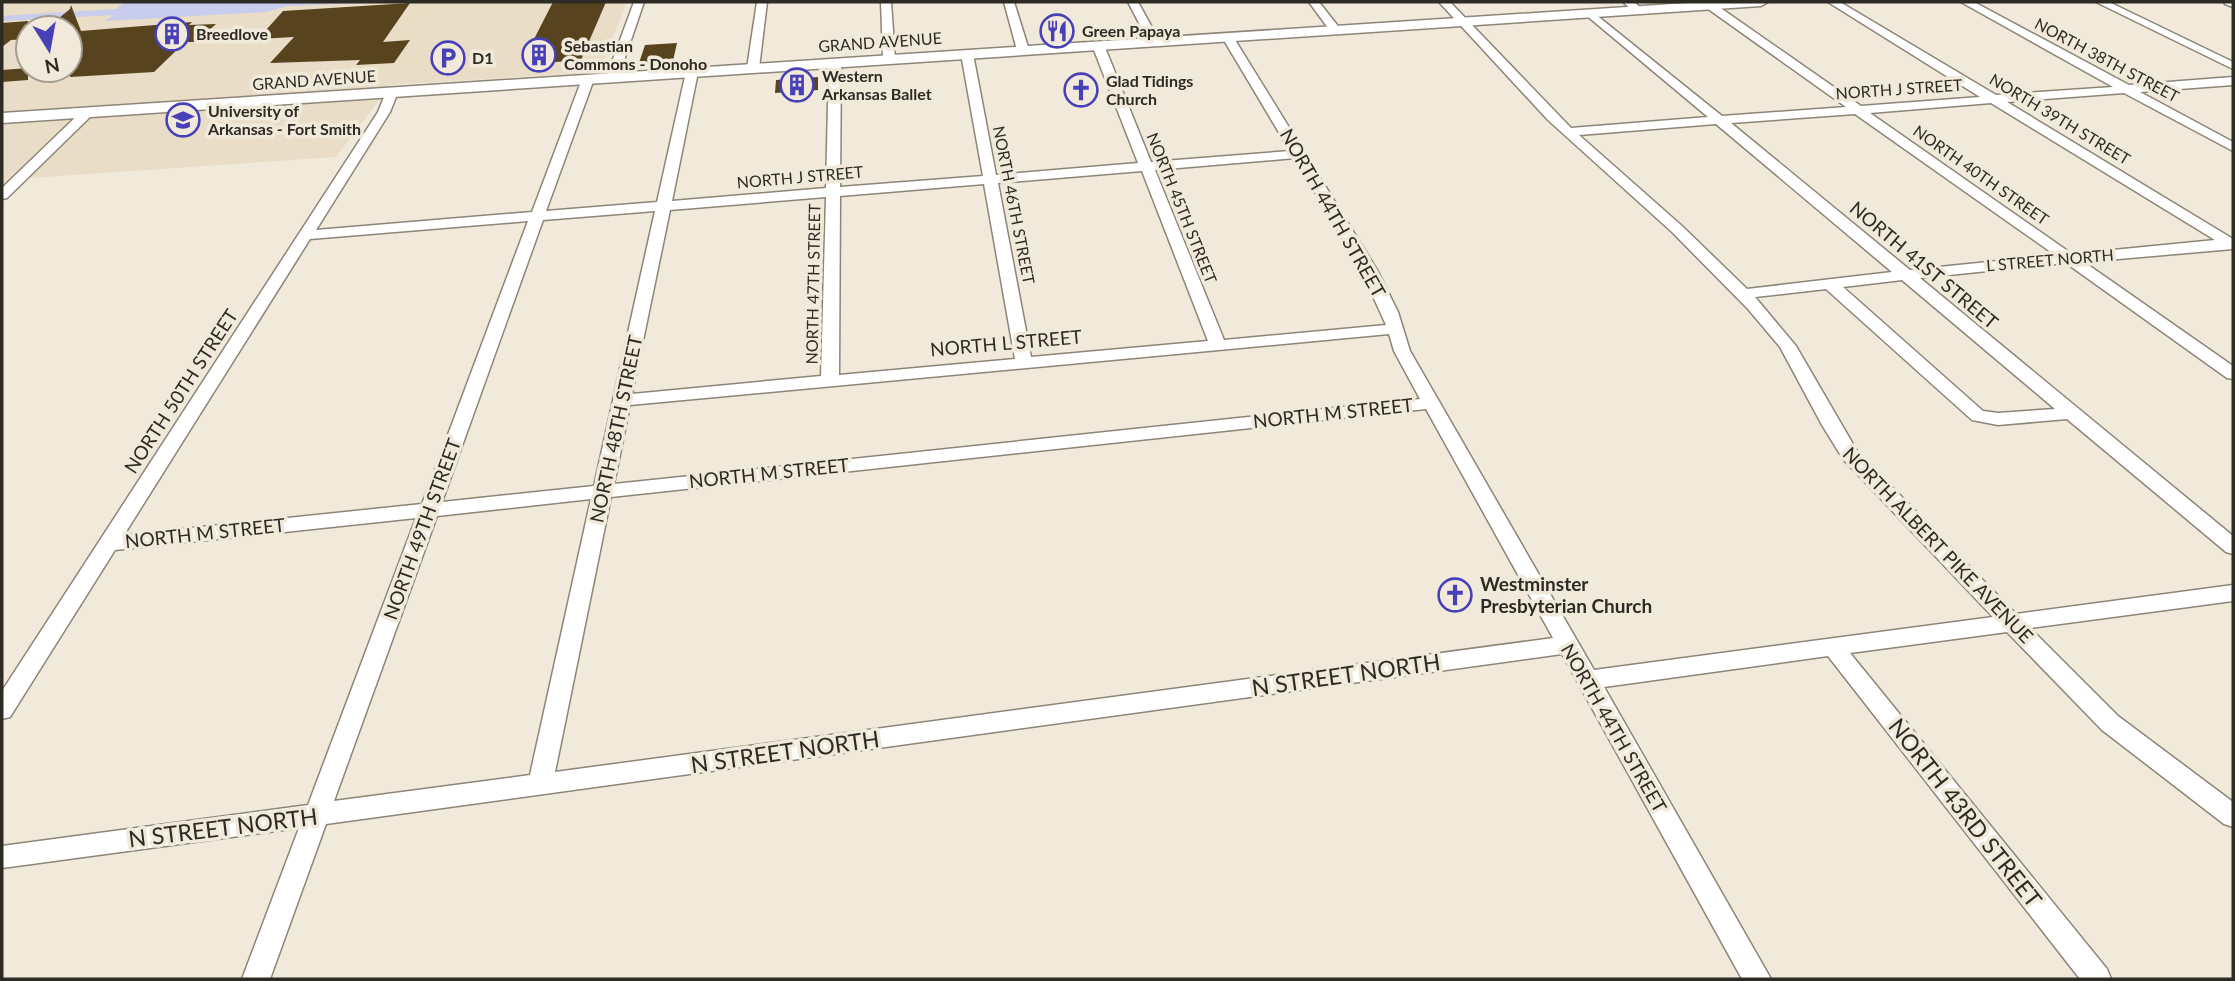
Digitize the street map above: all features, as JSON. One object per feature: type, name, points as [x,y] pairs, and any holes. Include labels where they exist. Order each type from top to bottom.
[{"type":"main road","name":"GRAND AVENUE","points":[[2,118],[1590,13],[1632,6],[1761,2]]},
{"type":"street","points":[[612,78],[639,2]]},
{"type":"street","points":[[753,68],[762,2]]},
{"type":"street","points":[[886,2],[889,59]]},
{"type":"street","points":[[1009,2],[1023,50]]},
{"type":"street","points":[[1133,2],[1154,42]]},
{"type":"street","points":[[1314,2],[1335,30]]},
{"type":"street","name":"NORTH ALBERT PIKE AVENUE","points":[[1444,2],[1568,132],[1625,179],[1742,293],[1786,344],[1820,409],[1850,455],[2012,623],[2110,723],[2233,816]]},
{"type":"street","name":"NORTH 39TH STREET","points":[[1833,2],[2232,244]]},
{"type":"street","name":"NORTH 38TH STREET","points":[[1966,2],[2233,147]]},
{"type":"street","points":[[2101,2],[2233,66]]},
{"type":"street","name":"NORTH 40TH STREET","points":[[1708,4],[2233,374]]},
{"type":"street","name":"NORTH 41ST STREET","points":[[1590,13],[2233,547]]},
{"type":"street","name":"NORTH 44TH STREET","points":[[1228,37],[1369,270],[1390,312],[1393,329],[1402,351],[1757,979]]},
{"type":"street","name":"NORTH 45TH STREET","points":[[1098,46],[1218,345]]},
{"type":"street","name":"NORTH 46TH STREET","points":[[967,54],[1024,363]]},
{"type":"street","name":"NORTH 47TH STREET","points":[[830,380],[835,63]]},
{"type":"street","name":"NORTH 48TH STREET","points":[[540,785],[692,72]]},
{"type":"street","name":"NORTH 49TH STREET","points":[[256,979],[588,79]]},
{"type":"street","name":"NORTH J STREET","points":[[1568,132],[2233,81]]},
{"type":"street","name":"NORTH 50TH STREET","points":[[2,710],[384,113],[392,92]]},
{"type":"street","points":[[2,195],[88,113]]},
{"type":"street","name":"NORTH J STREET","points":[[306,235],[1298,154]]},
{"type":"street","name":"L STREET NORTH","points":[[1742,293],[2232,244]]},
{"type":"street","points":[[1831,285],[1978,416],[1998,419],[2071,412]]},
{"type":"street","name":"NORTH L STREET","points":[[622,400],[1393,329]]},
{"type":"street","name":"NORTH M STREET","points":[[107,544],[1431,403]]},
{"type":"street","points":[[1587,680],[2233,593]]},
{"type":"street","name":"N STREET NORTH","points":[[2,857],[1567,645]]},
{"type":"street","name":"NORTH 43RD STREET","points":[[1833,647],[2097,979]]},
{"type":"shaded area","name":"University of Arkansas - Fort Smith","points":[[2,2],[627,2],[599,72],[391,85],[336,157],[15,179],[2,190]]},
{"type":"shaded area","points":[[125,2],[390,2],[287,6],[266,12],[106,21],[113,15],[35,14],[116,9]]},
{"type":"shaded area","points":[[14,15],[14,20],[2,21],[2,16]]},
{"type":"building","points":[[553,2],[606,2],[581,60],[527,63],[536,43],[532,43]]},
{"type":"building","points":[[410,3],[383,42],[410,40],[394,63],[356,65],[360,60],[270,63],[294,37],[258,39],[283,11]]},
{"type":"building","points":[[71,5],[74,14],[64,14]]},
{"type":"building","points":[[14,22],[14,40],[2,47],[2,23]]},
{"type":"building","points":[[192,22],[189,25],[216,24],[196,42],[185,42],[154,72],[84,76],[84,31]]},
{"type":"building","points":[[677,43],[673,61],[639,63],[645,45]]},
{"type":"building","points":[[14,69],[14,81],[2,82],[2,70]]},
{"type":"building","name":"Western Arkansas Ballet","points":[[818,77],[818,90],[775,93],[776,80]]},
{"type":"place","name":"Green Papaya","points":[[1057,31]]},
{"type":"place","name":"Breedlove","points":[[172,34]]},
{"type":"place","name":"Sebastian Commons - Donoho","points":[[539,55]]},
{"type":"place","name":"D1","points":[[448,58]]},
{"type":"place","name":"Western Arkansas Ballet","points":[[797,85]]},
{"type":"place","name":"Glad Tidings Church","points":[[1081,90]]},
{"type":"place","name":"University of Arkansas - Fort Smith","points":[[183,120]]},
{"type":"place","name":"Westminster Presbyterian Church","points":[[1455,595]]}]
